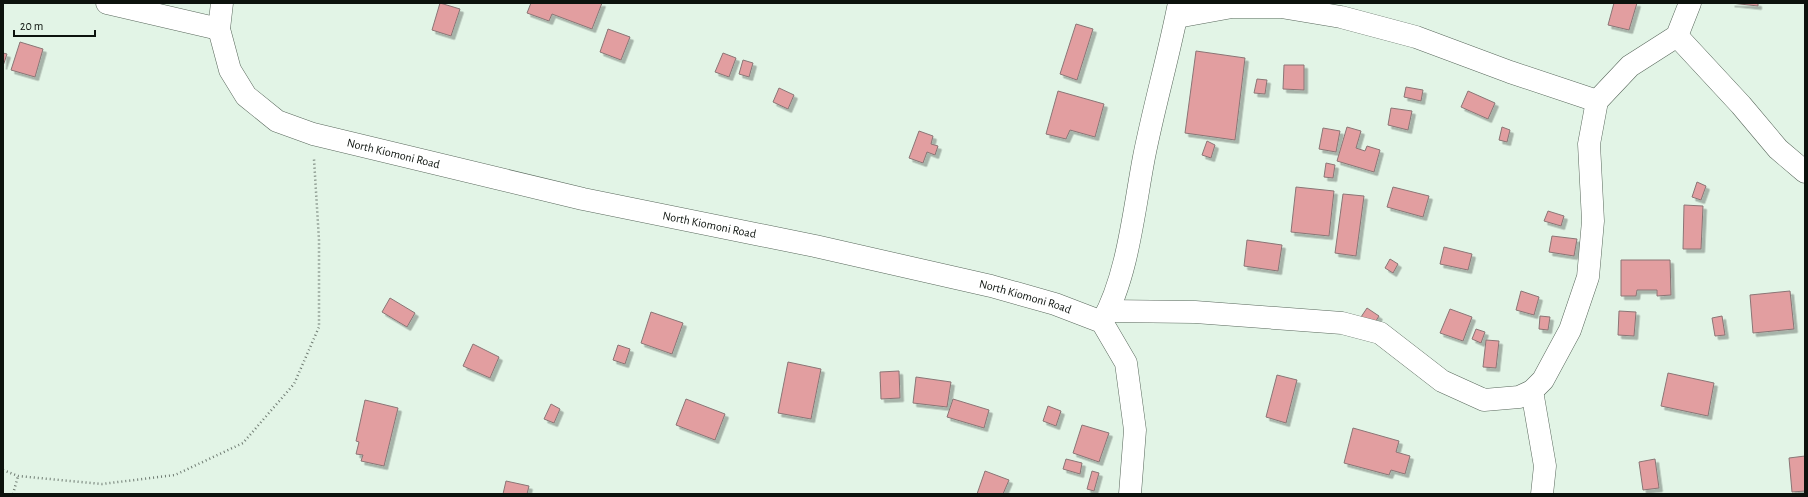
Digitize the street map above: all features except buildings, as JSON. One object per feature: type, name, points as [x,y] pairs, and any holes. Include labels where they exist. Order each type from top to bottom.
[{"type":"street","points":[[107,3],[219,29]]},
{"type":"street","name":"North Kiomoni Road","points":[[222,3],[219,29],[230,70],[246,96],[277,121],[313,134],[584,199],[815,246],[991,286],[1105,316]]},
{"type":"street","points":[[1105,316],[1196,312],[1342,323],[1380,332],[1442,381],[1484,400],[1519,397],[1532,391],[1543,380],[1570,330],[1588,277],[1593,220],[1589,144],[1597,101],[1630,66],[1677,36],[1690,3]]},
{"type":"street","points":[[1130,494],[1136,430],[1126,363],[1105,316],[1123,269],[1144,156],[1178,10],[1232,7],[1281,7],[1341,17],[1416,37],[1510,72],[1597,101]]},
{"type":"street","points":[[1677,36],[1741,105],[1778,149],[1805,172]]},
{"type":"street","points":[[1532,391],[1545,466],[1542,494]]},
{"type":"path","points":[[3,470],[18,476],[102,484],[175,475],[244,443],[294,384],[319,327],[318,240],[313,134]]},
{"type":"path","points":[[12,494],[18,476]]}]
